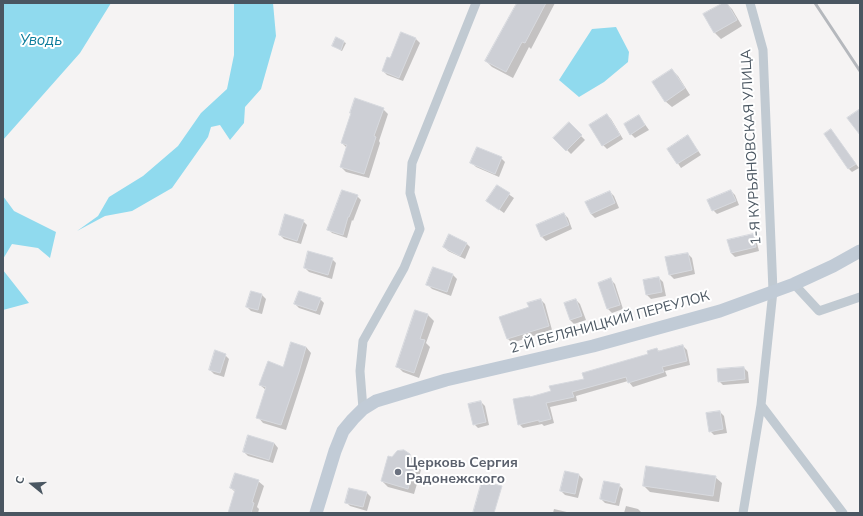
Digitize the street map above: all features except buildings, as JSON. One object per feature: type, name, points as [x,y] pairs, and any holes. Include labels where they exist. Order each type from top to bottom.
[{"type":"main road","name":"2-Й БЕЛЯНИЦКИЙ ПЕРЕУЛОК","points":[[316,513],[330,466],[343,431],[363,409],[376,401],[446,380],[593,346],[720,311],[794,284],[833,266],[860,251]]},
{"type":"street","points":[[363,409],[360,371],[363,341],[404,268],[420,229],[410,193],[412,163],[476,3]]},
{"type":"street","name":"1-Я КУРЬЯНОВСКАЯ УЛИЦА","points":[[743,513],[761,405],[773,292],[763,50],[750,3]]},
{"type":"street","points":[[794,284],[819,311],[860,297]]},
{"type":"street","points":[[761,405],[843,513]]},
{"type":"water","name":"Уводь","points":[[3,3],[111,3],[80,53],[3,140]]},
{"type":"water","points":[[234,3],[273,3],[276,36],[261,89],[245,107],[244,123],[230,140],[220,125],[211,127],[208,137],[172,188],[132,211],[105,216],[77,231],[98,216],[109,197],[143,176],[178,146],[201,113],[227,89],[234,55]]},
{"type":"water","points":[[616,27],[629,52],[628,62],[604,82],[579,97],[559,80],[592,29]]},
{"type":"water","points":[[3,196],[14,211],[56,232],[50,258],[38,248],[12,244],[3,259]]},
{"type":"water","points":[[3,270],[29,303],[3,310]]},
{"type":"railway","points":[[815,3],[860,71]]},
{"type":"place","name":"Церковь Сергия Радонежского","points":[[398,472]]}]
